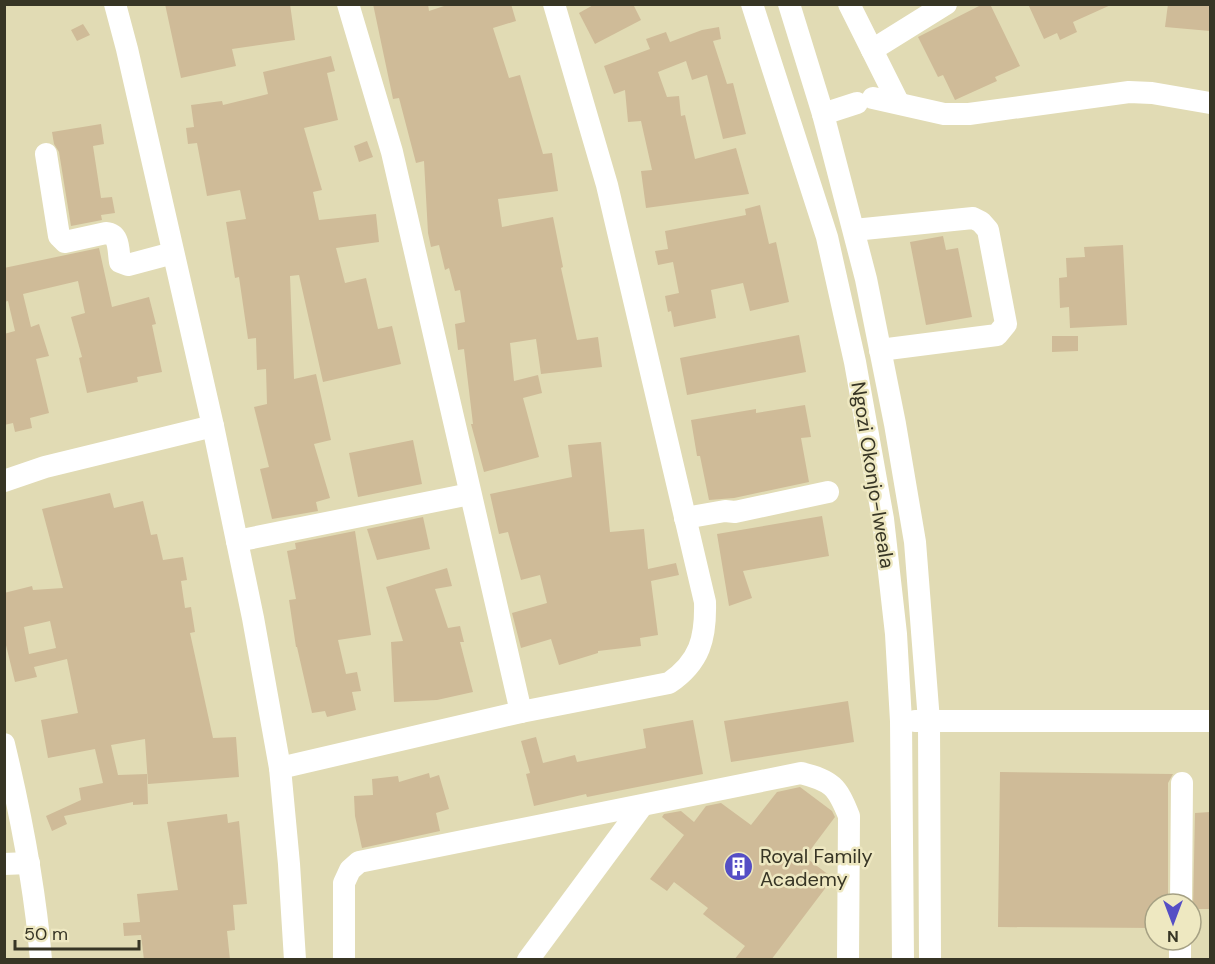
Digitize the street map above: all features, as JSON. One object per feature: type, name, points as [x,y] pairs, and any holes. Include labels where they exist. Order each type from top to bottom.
[{"type":"street","points":[[115,4],[213,426],[280,768],[295,960]]},
{"type":"street","points":[[348,4],[392,152],[521,712]]},
{"type":"street","points":[[280,768],[521,712],[669,683],[693,662],[702,643],[705,602],[607,185],[554,4]]},
{"type":"street","name":"Ngozi Okonjo-Iweala","points":[[752,4],[827,237],[855,362],[883,519],[896,634],[901,721],[903,960]]},
{"type":"street","name":"Ngozi Okonjo-Iweala","points":[[789,4],[824,114],[866,279],[915,542],[929,721],[930,960]]},
{"type":"street","points":[[849,4],[898,102]]},
{"type":"street","points":[[872,50],[946,4]]},
{"type":"street","points":[[824,114],[865,100],[898,102],[944,114],[969,114],[1129,92],[1152,93],[1210,103]]},
{"type":"street","points":[[46,154],[59,236],[62,241],[112,233],[116,237],[120,262],[128,265],[173,253]]},
{"type":"street","points":[[854,230],[973,218],[981,222],[988,230],[1006,324],[1002,330],[997,335],[880,350]]},
{"type":"street","points":[[4,481],[45,467],[213,426]]},
{"type":"street","points":[[685,518],[724,511],[735,512],[828,492]]},
{"type":"street","points":[[237,541],[470,494]]},
{"type":"street","points":[[901,721],[1210,721]]},
{"type":"street","points":[[4,744],[21,816],[38,924],[41,960]]},
{"type":"street","points":[[344,960],[344,884],[350,870],[359,862],[801,773],[824,778],[840,794],[849,816],[848,960]]},
{"type":"street","points":[[1181,892],[1182,783]]},
{"type":"street","points":[[528,960],[642,806]]},
{"type":"street","points":[[4,864],[29,863]]},
{"type":"building","points":[[165,4],[290,4],[295,40],[232,49],[236,66],[181,78]]},
{"type":"building","points":[[373,4],[428,4],[429,11],[450,4],[511,4],[516,21],[493,28],[509,78],[520,75],[543,154],[552,153],[558,191],[498,199],[502,227],[553,217],[563,267],[561,268],[577,340],[598,337],[602,367],[541,374],[536,339],[510,343],[514,381],[538,375],[542,393],[523,398],[539,457],[484,472],[471,424],[473,424],[464,349],[458,350],[455,324],[465,322],[460,290],[455,291],[449,268],[445,270],[439,245],[431,247],[428,233],[424,161],[416,163],[399,98],[393,99]]},
{"type":"building","points":[[595,4],[633,4],[641,20],[595,44],[579,13]]},
{"type":"building","points":[[983,4],[990,4],[1020,66],[995,77],[997,81],[955,100],[943,75],[938,77],[918,37]]},
{"type":"building","points":[[1028,4],[1113,4],[1073,22],[1077,32],[1060,40],[1057,33],[1044,39]]},
{"type":"building","points":[[1168,4],[1210,4],[1210,31],[1165,27]]},
{"type":"building","points":[[83,24],[90,35],[77,41],[71,30]]},
{"type":"building","points":[[719,27],[721,39],[713,41],[727,84],[733,83],[746,134],[723,139],[707,75],[692,80],[686,61],[658,72],[667,97],[679,96],[681,116],[685,115],[695,159],[736,148],[749,194],[646,208],[641,171],[652,170],[641,121],[628,122],[625,90],[614,94],[604,66],[650,49],[646,39],[666,32],[670,42],[702,30]]},
{"type":"building","points":[[331,56],[335,71],[327,73],[338,120],[304,128],[322,190],[313,192],[319,220],[376,214],[379,242],[336,248],[345,283],[366,278],[378,329],[392,326],[401,364],[323,382],[299,275],[290,276],[294,379],[316,374],[331,440],[314,444],[330,498],[316,502],[318,511],[272,519],[260,469],[269,467],[254,407],[267,404],[266,369],[257,370],[256,338],[248,339],[239,277],[235,278],[226,222],[246,219],[240,190],[207,196],[197,143],[188,144],[186,128],[194,127],[191,105],[222,101],[223,105],[268,94],[263,72]]},
{"type":"building","points":[[101,124],[104,144],[93,146],[101,198],[112,197],[115,213],[101,215],[102,220],[71,226],[59,152],[54,144],[52,132]]},
{"type":"building","points":[[367,141],[373,157],[359,162],[354,146]]},
{"type":"building","points":[[760,205],[769,244],[776,242],[789,302],[750,311],[743,283],[711,290],[716,318],[674,327],[665,296],[679,293],[673,262],[658,265],[655,251],[668,249],[665,231],[746,215],[745,209]]},
{"type":"building","points":[[943,236],[946,250],[958,248],[972,317],[926,325],[910,242]]},
{"type":"building","points":[[1123,245],[1127,325],[1070,328],[1069,307],[1060,308],[1059,278],[1067,277],[1066,258],[1085,257],[1084,247]]},
{"type":"building","points":[[99,248],[112,307],[149,297],[156,324],[152,325],[162,372],[137,377],[138,382],[87,393],[79,358],[82,357],[71,317],[85,313],[78,281],[23,294],[31,327],[39,324],[49,356],[36,359],[49,413],[30,418],[32,428],[15,432],[13,423],[4,425],[4,334],[15,331],[8,301],[4,302],[4,268]]},
{"type":"building","points":[[799,335],[806,372],[687,395],[680,358]]},
{"type":"building","points":[[1052,336],[1078,336],[1078,351],[1052,352]]},
{"type":"building","points":[[805,405],[811,437],[801,438],[809,482],[734,498],[709,500],[700,456],[697,456],[691,420],[756,409],[756,413]]},
{"type":"building","points":[[413,440],[422,484],[358,497],[349,453]]},
{"type":"building","points":[[601,442],[610,532],[644,529],[648,569],[676,563],[679,575],[651,581],[658,635],[640,638],[641,646],[598,651],[598,653],[559,665],[551,639],[521,648],[512,613],[547,603],[540,575],[521,580],[508,532],[499,534],[490,494],[572,477],[568,445]]},
{"type":"building","points":[[110,493],[114,508],[143,501],[151,535],[157,534],[163,560],[183,557],[187,580],[181,581],[185,608],[191,607],[195,632],[190,633],[213,738],[236,737],[239,777],[148,784],[145,739],[111,745],[118,775],[147,774],[148,804],[133,805],[133,802],[64,816],[67,824],[52,831],[46,816],[81,800],[79,788],[103,783],[95,749],[48,758],[41,720],[78,713],[67,659],[34,667],[37,677],[15,682],[4,637],[4,593],[32,586],[33,590],[63,588],[42,509]],"holes":[[[50,621],[56,648],[29,654],[24,627]]]},
{"type":"building","points":[[822,516],[829,556],[743,571],[752,598],[729,606],[717,534]]},
{"type":"building","points":[[423,517],[430,549],[377,560],[367,529]]},
{"type":"building","points":[[355,531],[371,635],[338,640],[346,674],[357,672],[361,691],[352,692],[356,710],[327,717],[325,711],[312,713],[296,647],[289,600],[296,599],[287,551],[296,549],[295,543]]},
{"type":"building","points":[[447,568],[452,586],[435,589],[448,628],[460,626],[464,642],[460,642],[473,692],[437,700],[394,702],[391,642],[403,641],[386,587]]},
{"type":"building","points":[[848,701],[854,742],[731,762],[724,721]]},
{"type":"building","points":[[693,720],[703,774],[587,797],[586,794],[534,806],[526,774],[530,773],[521,741],[536,737],[543,763],[575,755],[577,762],[646,748],[643,729]]},
{"type":"building","points":[[1000,772],[1173,774],[1168,783],[1168,892],[1143,892],[1143,928],[998,927]]},
{"type":"building","points":[[429,773],[430,778],[439,775],[449,809],[436,813],[440,831],[362,848],[355,816],[354,796],[373,795],[372,779],[398,776],[399,782]]},
{"type":"building","name":"Royal Family Academy","points":[[800,787],[832,811],[835,817],[805,857],[833,878],[771,960],[734,960],[745,946],[703,914],[708,908],[674,882],[667,891],[650,879],[684,835],[662,817],[664,814],[681,811],[694,822],[706,806],[721,803],[751,825],[777,792]]},
{"type":"building","points":[[1210,812],[1210,909],[1203,909],[1203,892],[1193,892],[1195,813]]},
{"type":"building","points":[[227,814],[228,823],[239,821],[247,904],[233,905],[235,930],[227,931],[230,960],[144,960],[141,935],[124,936],[123,923],[140,922],[137,894],[178,890],[167,822]]},
{"type":"place","name":"Royal Family Academy","points":[[739,867]]}]
